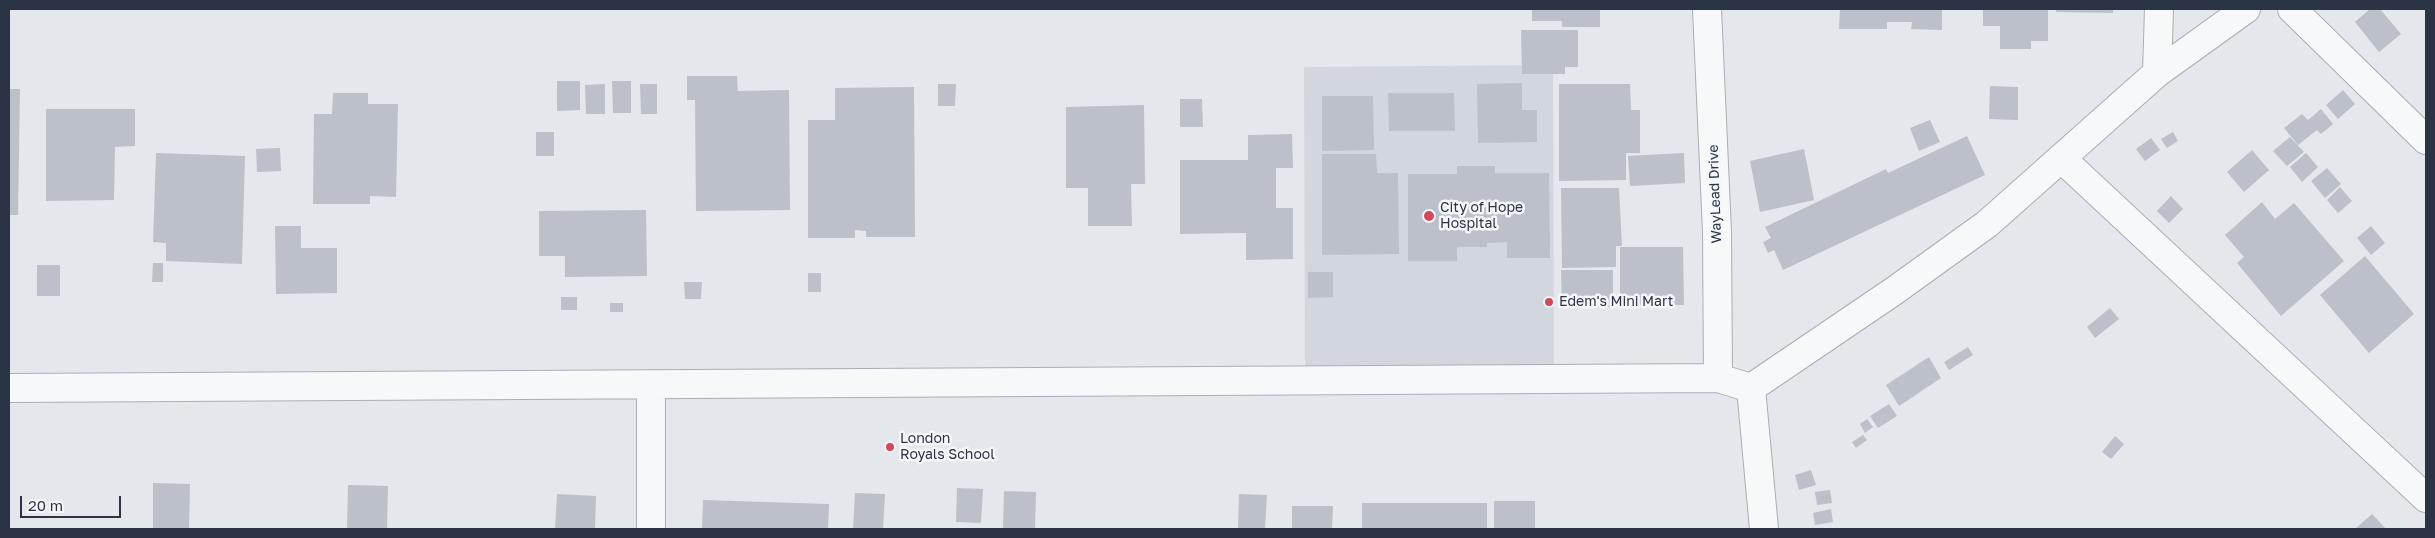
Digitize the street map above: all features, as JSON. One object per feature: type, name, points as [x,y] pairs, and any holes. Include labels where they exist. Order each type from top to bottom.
[{"type":"street","name":"WayLead Drive","points":[[1706,9],[1717,232],[1718,378]]},
{"type":"street","points":[[2157,73],[2159,9]]},
{"type":"street","points":[[1751,388],[1987,224],[2157,73],[2246,9]]},
{"type":"street","points":[[2292,9],[2426,140]]},
{"type":"street","points":[[2061,158],[2426,498]]},
{"type":"street","points":[[9,388],[1718,378],[1751,388]]},
{"type":"street","points":[[651,385],[651,529]]},
{"type":"street","points":[[1751,388],[1764,529]]},
{"type":"shaded area","name":"City of Hope Hospital","points":[[1553,65],[1554,365],[1305,366],[1304,67]]},
{"type":"building","points":[[1532,9],[1600,9],[1600,27],[1562,27],[1562,21],[1532,21]]},
{"type":"building","points":[[1840,9],[1942,9],[1942,30],[1911,29],[1912,22],[1887,22],[1887,29],[1839,29]]},
{"type":"building","points":[[1983,9],[2048,9],[2048,41],[2031,41],[2031,49],[2000,49],[2000,26],[1983,26]]},
{"type":"building","points":[[2056,9],[2113,9],[2113,13],[2056,12]]},
{"type":"building","points":[[2370,9],[2380,9],[2401,34],[2379,52],[2355,22]]},
{"type":"building","points":[[1521,30],[1578,30],[1578,67],[1565,67],[1565,74],[1522,74]]},
{"type":"building","points":[[687,76],[737,76],[738,91],[789,90],[790,210],[696,211],[695,100],[687,100]]},
{"type":"building","points":[[557,81],[580,81],[580,110],[557,111]]},
{"type":"building","points":[[612,81],[631,81],[631,113],[613,113]]},
{"type":"building","points":[[1522,83],[1522,110],[1537,110],[1537,142],[1478,143],[1477,84]]},
{"type":"building","points":[[605,84],[605,114],[586,114],[585,85]]},
{"type":"building","points":[[640,84],[657,84],[657,114],[641,114]]},
{"type":"building","points":[[938,84],[956,84],[955,106],[938,106]]},
{"type":"building","points":[[1559,84],[1630,84],[1631,110],[1640,110],[1640,153],[1626,153],[1626,180],[1559,181]]},
{"type":"building","points":[[1990,86],[2018,87],[2018,120],[1989,119]]},
{"type":"building","points":[[914,87],[915,237],[866,237],[866,231],[855,230],[855,238],[808,238],[808,120],[835,120],[835,88]]},
{"type":"building","points":[[9,89],[20,89],[18,215],[9,215]]},
{"type":"building","points":[[2343,90],[2355,104],[2338,119],[2326,105]]},
{"type":"building","points":[[333,93],[368,93],[368,104],[398,104],[396,197],[370,196],[370,204],[313,204],[314,114],[332,114]]},
{"type":"building","points":[[1388,93],[1454,93],[1455,131],[1389,131]]},
{"type":"building","points":[[1322,96],[1373,96],[1374,150],[1322,151]]},
{"type":"building","points":[[1180,99],[1202,99],[1203,127],[1180,127]]},
{"type":"building","points":[[1144,105],[1145,184],[1131,184],[1132,226],[1088,226],[1088,188],[1066,188],[1066,107]]},
{"type":"building","points":[[46,109],[135,109],[135,146],[115,147],[114,200],[46,201]]},
{"type":"building","points":[[2321,109],[2333,124],[2321,134],[2317,130],[2298,145],[2284,128],[2302,114],[2308,120]]},
{"type":"building","points":[[1930,120],[1940,142],[1919,151],[1910,128]]},
{"type":"building","points":[[536,132],[554,132],[554,156],[536,156]]},
{"type":"building","points":[[2173,132],[2178,141],[2167,148],[2161,139]]},
{"type":"building","points":[[1292,134],[1293,168],[1276,168],[1276,208],[1293,208],[1293,259],[1246,260],[1246,233],[1180,234],[1180,160],[1248,160],[1248,135]]},
{"type":"building","points":[[1967,136],[1985,175],[1783,270],[1774,250],[1768,253],[1763,242],[1771,238],[1765,227],[1886,169],[1888,173]]},
{"type":"building","points":[[2290,137],[2304,152],[2287,166],[2273,151]]},
{"type":"building","points":[[2151,138],[2160,150],[2145,161],[2136,149]]},
{"type":"building","points":[[280,148],[281,171],[257,172],[256,149]]},
{"type":"building","points":[[1804,149],[1814,200],[1760,212],[1750,161]]},
{"type":"building","points":[[2252,150],[2269,170],[2244,192],[2227,172]]},
{"type":"building","points":[[156,153],[245,156],[242,264],[166,261],[166,243],[153,242]]},
{"type":"building","points":[[1684,153],[1685,183],[1630,186],[1628,156]]},
{"type":"building","points":[[2306,153],[2318,167],[2302,182],[2290,167]]},
{"type":"building","points":[[1322,154],[1376,154],[1377,173],[1398,173],[1399,254],[1322,255]]},
{"type":"building","points":[[1457,166],[1495,166],[1495,173],[1549,173],[1550,258],[1507,258],[1507,242],[1487,243],[1487,247],[1457,247],[1457,261],[1408,261],[1408,174],[1457,174]]},
{"type":"building","points":[[2327,168],[2341,184],[2325,198],[2311,181]]},
{"type":"building","points":[[2340,187],[2352,201],[2338,213],[2327,200]]},
{"type":"building","points":[[1561,188],[1619,188],[1622,246],[1616,246],[1616,267],[1562,268]]},
{"type":"building","points":[[2171,196],[2183,209],[2169,223],[2157,211]]},
{"type":"building","points":[[2262,202],[2275,219],[2294,203],[2344,261],[2281,316],[2237,263],[2244,257],[2225,235]]},
{"type":"building","points":[[646,210],[647,276],[565,277],[565,256],[539,256],[539,211]]},
{"type":"building","points":[[275,226],[301,226],[301,248],[337,248],[337,293],[276,294]]},
{"type":"building","points":[[2371,226],[2385,243],[2371,255],[2357,238]]},
{"type":"building","points":[[1620,247],[1683,247],[1684,305],[1620,305]]},
{"type":"building","points":[[2365,256],[2414,314],[2369,353],[2320,295]]},
{"type":"building","points":[[153,263],[163,263],[163,282],[152,282]]},
{"type":"building","points":[[37,265],[60,265],[60,296],[37,296]]},
{"type":"building","points":[[1561,270],[1613,270],[1613,307],[1562,308]]},
{"type":"building","points":[[1308,272],[1333,272],[1333,297],[1308,298]]},
{"type":"building","points":[[808,273],[821,273],[821,292],[808,292]]},
{"type":"building","points":[[684,282],[702,282],[701,299],[685,299]]},
{"type":"building","points":[[561,297],[577,297],[577,310],[561,310]]},
{"type":"building","points":[[610,303],[623,303],[623,312],[610,312]]},
{"type":"building","points":[[2110,308],[2119,319],[2095,338],[2087,327]]},
{"type":"building","points":[[1968,347],[1973,355],[1949,370],[1944,362]]},
{"type":"building","points":[[1929,357],[1941,378],[1899,406],[1886,385]]},
{"type":"building","points":[[1889,404],[1897,416],[1878,428],[1870,416]]},
{"type":"building","points":[[1867,419],[1873,427],[1865,433],[1860,424]]},
{"type":"building","points":[[1863,435],[1867,440],[1856,448],[1852,442]]},
{"type":"building","points":[[2115,436],[2124,444],[2111,459],[2102,452]]},
{"type":"building","points":[[1811,470],[1816,485],[1799,490],[1795,475]]},
{"type":"building","points":[[153,483],[190,484],[189,529],[153,529]]},
{"type":"building","points":[[348,485],[388,486],[387,529],[347,529]]},
{"type":"building","points":[[957,488],[983,489],[981,523],[956,522]]},
{"type":"building","points":[[1830,490],[1832,503],[1817,505],[1815,492]]},
{"type":"building","points":[[1004,491],[1036,492],[1035,529],[1003,529]]},
{"type":"building","points":[[855,493],[885,494],[883,529],[853,529]]},
{"type":"building","points":[[557,494],[596,496],[595,529],[555,529]]},
{"type":"building","points":[[1239,494],[1267,495],[1265,529],[1238,529]]},
{"type":"building","points":[[703,500],[829,504],[828,529],[702,529]]},
{"type":"building","points":[[1494,501],[1535,501],[1535,529],[1494,529]]},
{"type":"building","points":[[1362,503],[1487,503],[1487,529],[1362,529]]},
{"type":"building","points":[[1292,506],[1333,506],[1332,529],[1292,529]]},
{"type":"building","points":[[1831,509],[1833,522],[1815,525],[1813,513]]},
{"type":"building","points":[[2372,514],[2386,529],[2355,529]]},
{"type":"place","name":"City of Hope Hospital","points":[[1429,216]]},
{"type":"place","name":"Edem's Mini Mart","points":[[1549,302]]},
{"type":"place","name":"London Royals School","points":[[890,447]]}]
